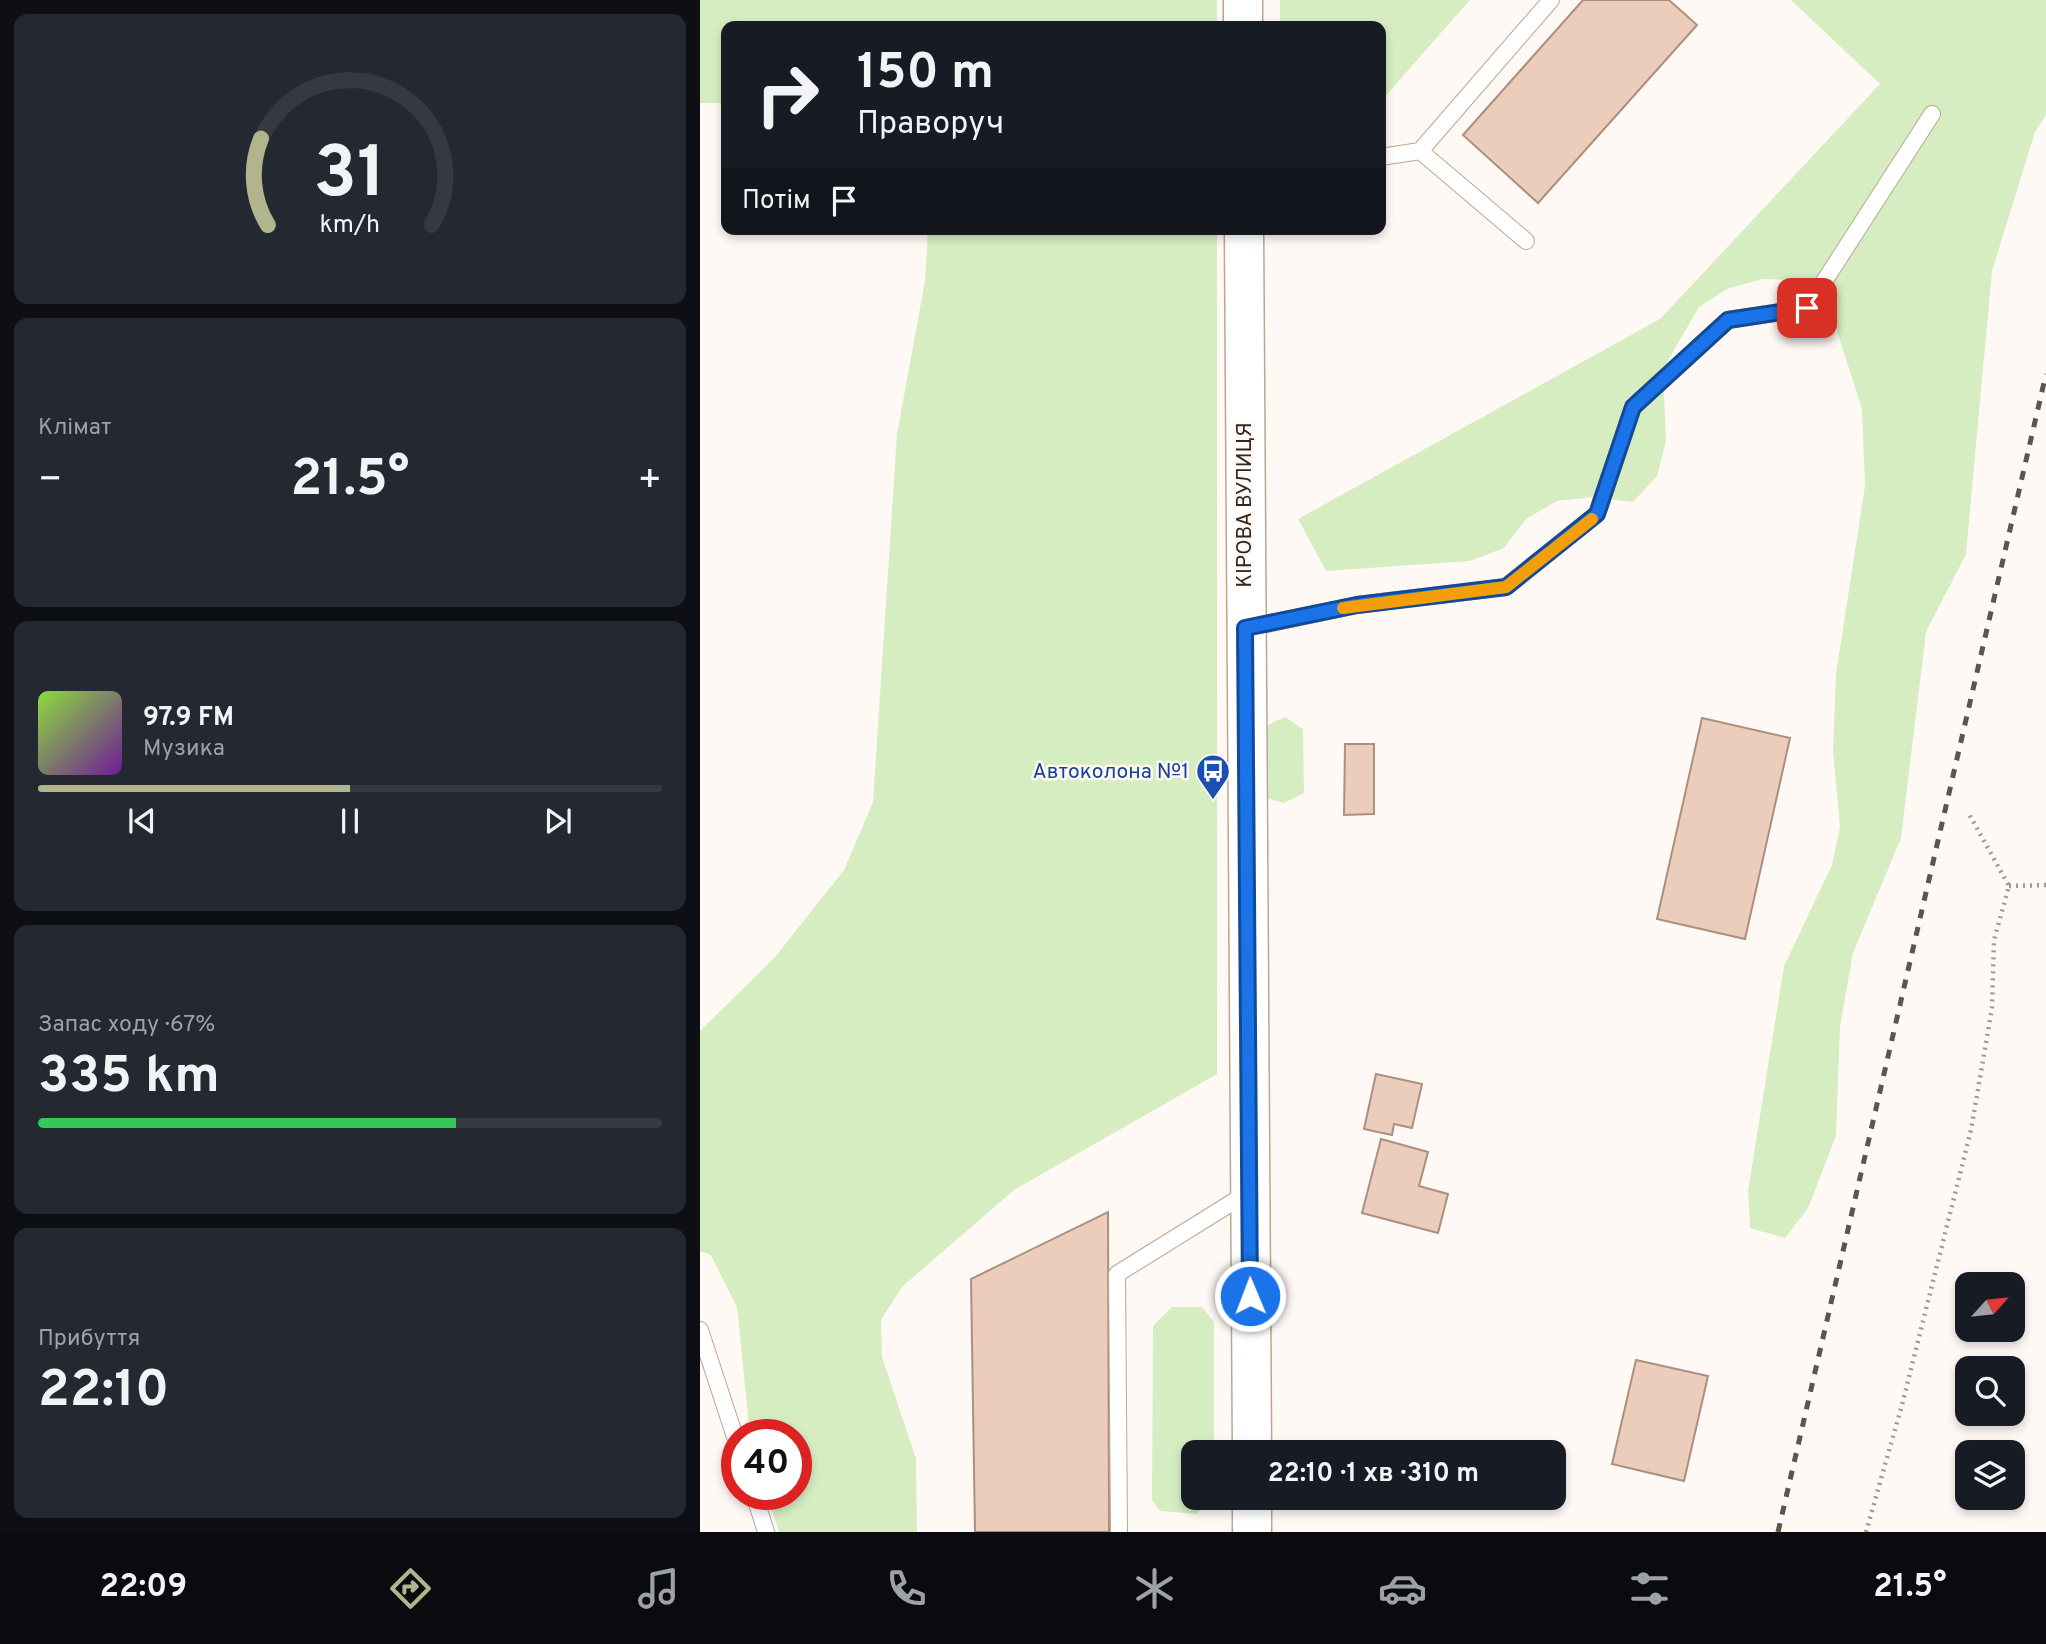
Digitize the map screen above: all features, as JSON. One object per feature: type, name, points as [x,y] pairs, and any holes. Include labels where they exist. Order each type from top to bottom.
[{"type":"street","points":[[1243,0],[1243,21]]},
{"type":"street","name":"КІРОВА ВУЛИЦЯ","points":[[1244,235],[1251,1440]]},
{"type":"street","points":[[1252,1510],[1252,1532]]},
{"type":"lane","points":[[1386,156],[1420,151],[1551,0]]},
{"type":"lane","points":[[1245,628],[1357,605],[1506,587],[1597,514],[1633,407],[1728,320],[1807,308],[1932,114]]},
{"type":"lane","points":[[1420,151],[1526,241]]},
{"type":"lane","points":[[1119,1532],[1117,1274],[1249,1192]]},
{"type":"lane","points":[[700,1330],[729,1419]]},
{"type":"lane","points":[[759,1510],[766,1532]]},
{"type":"path","points":[[1866,1532],[1902,1405],[1971,1130],[1992,1008],[1994,940],[2009,886],[1969,814]]},
{"type":"path","points":[[2009,886],[2046,885]]},
{"type":"green space","points":[[700,0],[1217,0],[1217,21],[721,21],[721,103],[700,103]]},
{"type":"green space","points":[[1280,0],[1470,0],[1386,95],[1386,21],[1280,21]]},
{"type":"green space","points":[[1791,0],[2046,0],[2046,115],[2035,132],[1992,271],[1966,554],[1926,632],[1901,838],[1853,953],[1840,1026],[1836,1136],[1808,1208],[1785,1238],[1750,1228],[1748,1191],[1784,966],[1832,865],[1840,827],[1833,751],[1836,674],[1865,486],[1862,409],[1828,303],[1798,280],[1762,279],[1727,289],[1699,307],[1663,369],[1666,441],[1657,476],[1633,502],[1593,497],[1557,501],[1526,519],[1504,548],[1470,561],[1326,571],[1298,519],[1660,319],[1880,84]]},
{"type":"green space","points":[[928,235],[1217,235],[1217,1074],[1014,1190],[902,1287],[881,1320],[882,1357],[916,1459],[917,1532],[779,1532],[772,1510],[812,1510],[812,1419],[748,1419],[737,1307],[711,1255],[700,1251],[700,1031],[775,957],[844,870],[873,802],[897,434],[925,281]]},
{"type":"green space","points":[[1285,717],[1303,729],[1304,793],[1284,803],[1262,797],[1263,727]]},
{"type":"green space","points":[[1172,1307],[1202,1307],[1214,1322],[1214,1440],[1181,1440],[1181,1510],[1200,1510],[1197,1514],[1160,1511],[1152,1500],[1153,1326]]},
{"type":"building","points":[[1583,0],[1669,0],[1697,25],[1538,203],[1463,135]]},
{"type":"building","points":[[1702,718],[1790,738],[1745,939],[1657,919]]},
{"type":"building","points":[[1345,744],[1374,744],[1374,814],[1344,815]]},
{"type":"building","points":[[1376,1074],[1422,1084],[1412,1128],[1394,1124],[1392,1135],[1364,1129]]},
{"type":"building","points":[[1381,1139],[1428,1152],[1419,1186],[1448,1194],[1438,1233],[1362,1213]]},
{"type":"building","points":[[1108,1212],[1109,1532],[975,1532],[971,1279]]},
{"type":"building","points":[[1636,1360],[1708,1376],[1684,1481],[1612,1464]]},
{"type":"railway","points":[[1778,1532],[2046,374]]},
{"type":"slow traffic","points":[[1343,608],[1506,587],[1592,519]]},
{"type":"place","name":"Автоколона №1","points":[[1213,801]]},
{"type":"route","points":[[1250,1296],[1245,628],[1357,605],[1506,587],[1597,514],[1633,407],[1728,320],[1807,308]]}]
